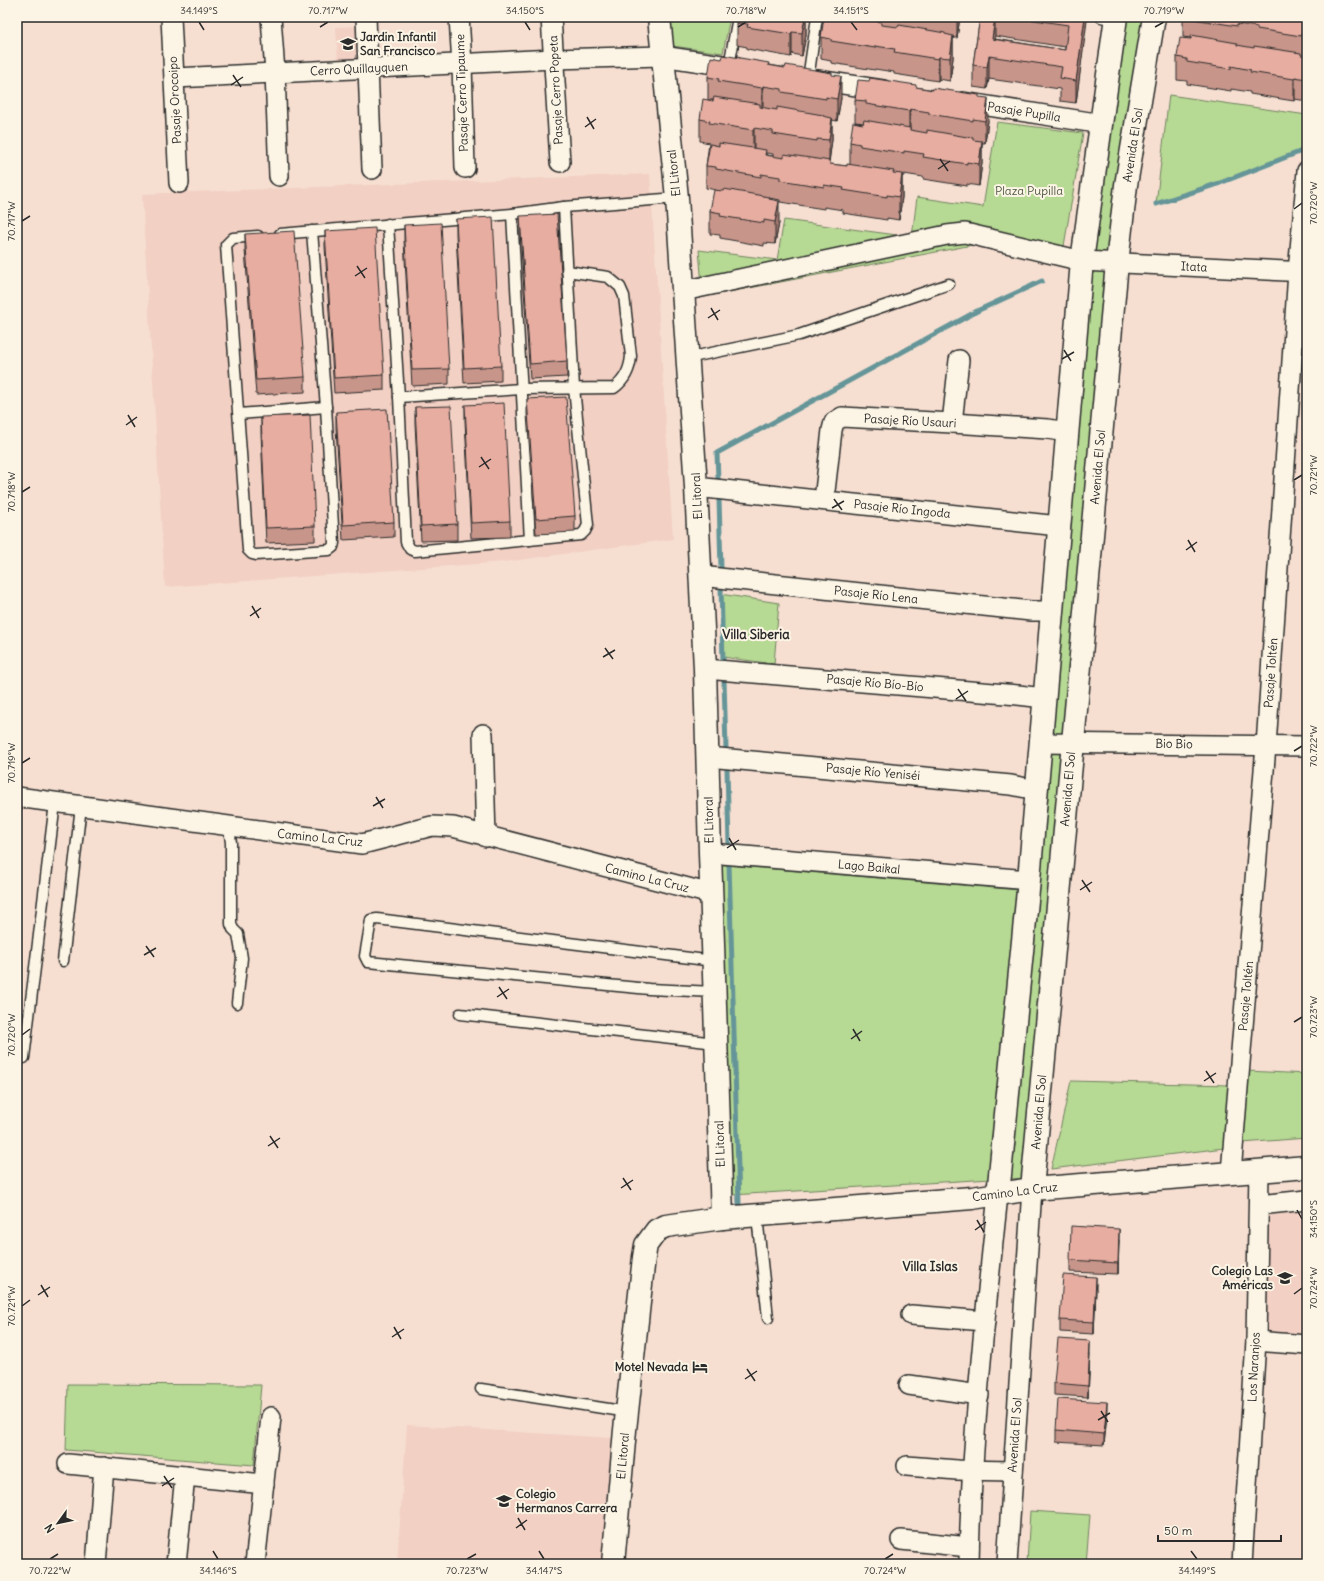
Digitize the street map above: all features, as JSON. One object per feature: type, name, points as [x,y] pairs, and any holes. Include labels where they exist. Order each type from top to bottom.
[{"type":"main road","name":"El Litoral","points":[[613,1564],[646,1245],[651,1236],[657,1230],[666,1226],[722,1218],[705,669],[696,487],[677,198],[658,17]]},
{"type":"main road","name":"Avenida El Sol","points":[[1032,1189],[1117,264],[1126,185],[1154,17]]},
{"type":"main road","points":[[998,1195],[1029,880],[1082,261],[1102,124],[1111,18]]},
{"type":"main road","name":"Camino La Cruz","points":[[722,1218],[998,1195],[1032,1189],[1307,1167]]},
{"type":"street","name":"Pasaje Orocoipo","points":[[171,17],[179,183]]},
{"type":"street","points":[[271,17],[279,176]]},
{"type":"street","points":[[366,17],[372,169]]},
{"type":"street","name":"Pasaje Cerro Tipaume","points":[[459,17],[465,168]]},
{"type":"street","name":"Pasaje Cerro Popeta","points":[[551,17],[560,162]]},
{"type":"street","name":"Cerro Quíllayquen","points":[[174,78],[554,59],[662,56]]},
{"type":"street","points":[[662,56],[752,70]]},
{"type":"street","points":[[800,77],[900,93]]},
{"type":"street","name":"Pasaje Pupilla","points":[[947,100],[1102,124]]},
{"type":"street","name":"Pasaje Toltén","points":[[1231,1173],[1303,272],[1307,171]]},
{"type":"street","name":"Itata","points":[[682,291],[939,237],[965,233],[1082,261],[1117,264],[1303,272]]},
{"type":"street","points":[[952,423],[958,360]]},
{"type":"street","name":"Pasaje Río Usauri","points":[[824,500],[832,430],[834,422],[842,417],[1048,429],[1067,432]]},
{"type":"street","name":"Pasaje Río Ingoda","points":[[696,487],[1059,526]]},
{"type":"street","name":"Pasaje Río Lena","points":[[700,576],[1052,612]]},
{"type":"street","name":"Pasaje Río Bío-Bío","points":[[705,669],[1044,698]]},
{"type":"street","points":[[483,734],[486,837]]},
{"type":"street","name":"Bio Bio","points":[[1040,743],[1073,742],[1307,746]]},
{"type":"street","name":"Pasaje Río Yeniséi","points":[[708,757],[1003,785],[1037,790]]},
{"type":"street","name":"Camino La Cruz","points":[[17,797],[362,844],[432,826],[453,827],[486,837],[711,894]]},
{"type":"street","name":"Lago Baikal","points":[[710,853],[1029,880]]},
{"type":"street","name":"Los Naranjos","points":[[1242,1564],[1256,1342],[1259,1171]]},
{"type":"street","name":"Avenida El Sol","points":[[1007,1564],[1032,1189]]},
{"type":"street","points":[[901,1540],[969,1556],[973,1470],[979,1395],[998,1195]]},
{"type":"street","points":[[1259,1205],[1307,1200]]},
{"type":"street","points":[[911,1315],[985,1321]]},
{"type":"street","points":[[1256,1342],[1307,1344]]},
{"type":"street","points":[[909,1385],[979,1395]]},
{"type":"street","points":[[255,1564],[271,1416]]},
{"type":"street","points":[[68,1464],[264,1484]]},
{"type":"street","points":[[907,1466],[1013,1471]]},
{"type":"street","points":[[96,1564],[104,1467]]},
{"type":"street","points":[[176,1564],[185,1476]]},
{"type":"lane","points":[[729,66],[738,17]]},
{"type":"lane","points":[[800,77],[817,17]]},
{"type":"lane","points":[[312,231],[326,407],[334,543],[333,547],[329,550],[256,555],[252,554],[248,550],[226,245],[233,238],[677,198]]},
{"type":"lane","points":[[388,224],[400,396],[406,542],[410,549],[415,551],[530,540],[580,535],[586,531],[588,525],[574,388],[564,207]]},
{"type":"lane","points":[[512,214],[530,540]]},
{"type":"lane","points":[[400,396],[521,389],[614,388],[620,384],[626,376],[630,366],[631,356],[624,296],[620,287],[608,277],[568,271]]},
{"type":"lane","points":[[687,358],[799,335],[949,284]]},
{"type":"lane","points":[[239,414],[326,407]]},
{"type":"lane","points":[[24,1058],[55,803]]},
{"type":"lane","points":[[64,961],[81,806]]},
{"type":"lane","points":[[229,827],[231,843],[231,924],[233,929],[238,934],[242,958],[237,1002]]},
{"type":"lane","points":[[714,961],[377,919],[371,920],[365,956],[368,962],[649,989],[715,992]]},
{"type":"lane","points":[[460,1014],[716,1043]]},
{"type":"lane","points":[[757,1216],[768,1318]]},
{"type":"lane","points":[[481,1389],[628,1412]]},
{"type":"shaded area","name":"Jardin Infantil San Francisco","points":[[359,26],[360,62],[338,62],[336,27]]},
{"type":"shaded area","points":[[650,174],[673,539],[504,562],[165,587],[142,194]]},
{"type":"shaded area","name":"Colegio Las Américas","points":[[1307,1211],[1307,1342],[1261,1340],[1266,1216]]},
{"type":"shaded area","name":"Colegio Hermanos Carrera","points":[[407,1425],[612,1438],[601,1564],[397,1564]]},
{"type":"green space","points":[[669,17],[730,17],[723,53],[672,46]]},
{"type":"green space","points":[[1117,17],[1146,17],[1028,1178],[1009,1179],[1050,700]]},
{"type":"green space","points":[[1169,95],[1307,115],[1307,149],[1220,183],[1156,204]]},
{"type":"green space","name":"Plaza Pupilla","points":[[997,122],[1083,133],[1064,246],[993,241],[703,297],[699,250],[777,260],[784,220],[912,237],[917,197],[983,207]]},
{"type":"green space","points":[[720,594],[779,603],[774,664],[722,657]]},
{"type":"green space","points":[[714,864],[1019,890],[991,1179],[732,1195]]},
{"type":"green space","points":[[1247,1071],[1307,1074],[1307,1138],[1242,1143]]},
{"type":"green space","points":[[1071,1081],[1229,1085],[1224,1148],[1051,1169]]},
{"type":"green space","points":[[68,1384],[261,1385],[254,1465],[66,1450]]},
{"type":"green space","points":[[1030,1511],[1090,1515],[1086,1564],[1027,1564]]},
{"type":"building","points":[[738,17],[805,17],[802,33],[792,32],[791,34],[747,27],[748,24],[737,23]]},
{"type":"building","points":[[824,17],[835,19],[835,17],[848,17],[881,22],[881,25],[898,27],[899,25],[945,33],[953,36],[950,58],[939,57],[938,59],[894,52],[895,49],[875,46],[875,48],[831,41],[831,39],[821,37]]},
{"type":"building","points":[[980,17],[995,17],[992,39],[1065,50],[1068,25],[1014,17],[1085,17],[1076,81],[1060,78],[1062,67],[989,56],[987,67],[973,65]]},
{"type":"building","points":[[1194,17],[1307,17],[1307,35],[1301,34],[1301,36],[1257,29],[1257,27],[1238,24],[1237,26],[1193,19]]},
{"type":"building","points":[[1191,35],[1237,43],[1237,45],[1254,48],[1254,46],[1301,53],[1301,55],[1307,56],[1306,79],[1295,77],[1294,79],[1250,72],[1251,70],[1231,66],[1231,69],[1187,62],[1187,59],[1177,57],[1180,38],[1191,39]]},
{"type":"building","points":[[723,55],[769,63],[768,65],[785,68],[786,65],[841,76],[837,99],[826,97],[826,99],[782,92],[782,89],[763,86],[762,88],[718,81],[719,79],[708,77],[711,57],[722,59]]},
{"type":"building","points":[[870,78],[916,85],[916,87],[933,90],[933,88],[979,95],[979,97],[988,98],[985,121],[973,119],[973,121],[929,114],[929,112],[910,109],[909,111],[866,104],[866,101],[855,100],[858,80],[869,81]]},
{"type":"building","points":[[714,97],[760,104],[760,107],[777,110],[777,107],[832,118],[829,140],[817,139],[817,141],[773,134],[773,131],[754,128],[753,130],[709,123],[710,121],[700,119],[703,99],[713,101]]},
{"type":"building","points":[[864,120],[910,128],[910,130],[927,133],[927,130],[982,141],[979,164],[967,162],[967,164],[923,157],[924,154],[904,151],[904,153],[860,146],[860,144],[850,142],[853,122],[863,124]]},
{"type":"building","points":[[719,143],[766,150],[765,155],[784,158],[784,154],[830,161],[830,164],[847,166],[847,164],[894,171],[893,173],[902,174],[899,197],[887,195],[887,197],[843,190],[844,188],[824,185],[824,187],[780,180],[780,177],[761,174],[761,177],[706,166],[710,144],[719,146]]},
{"type":"building","points":[[724,189],[769,197],[769,199],[779,201],[775,222],[764,220],[764,223],[720,216],[721,213],[710,211],[714,190],[723,191]]},
{"type":"building","points":[[557,214],[567,361],[530,364],[520,216]]},
{"type":"building","points":[[493,217],[501,366],[464,368],[456,219]]},
{"type":"building","points":[[441,223],[449,369],[412,370],[404,225]]},
{"type":"building","points":[[375,228],[384,375],[334,378],[325,231]]},
{"type":"building","points":[[294,231],[305,377],[256,380],[245,234]]},
{"type":"building","points":[[566,397],[575,516],[536,519],[527,399]]},
{"type":"building","points":[[504,403],[510,521],[471,523],[465,405]]},
{"type":"building","points":[[451,406],[457,524],[421,526],[415,407]]},
{"type":"building","points":[[387,409],[394,522],[343,525],[336,412]]},
{"type":"building","points":[[310,415],[315,526],[266,528],[261,417]]},
{"type":"building","points":[[1071,1226],[1119,1229],[1118,1263],[1070,1260]]},
{"type":"building","points":[[1063,1275],[1096,1277],[1094,1322],[1060,1320]]},
{"type":"building","points":[[1058,1339],[1090,1341],[1088,1386],[1054,1383]]},
{"type":"building","points":[[1058,1399],[1107,1402],[1104,1434],[1056,1430]]},
{"type":"waterway","points":[[1156,204],[1220,183],[1307,149]]},
{"type":"waterway","points":[[718,479],[717,453],[979,310],[1042,281]]},
{"type":"waterway","points":[[719,499],[721,568]]},
{"type":"waterway","points":[[721,588],[723,661]]},
{"type":"waterway","points":[[724,680],[726,749]]},
{"type":"waterway","points":[[727,769],[729,845]]},
{"type":"waterway","points":[[729,864],[739,1204]]},
{"type":"place","name":"Jardin Infantil San Francisco","points":[[348,44]]},
{"type":"place","name":"Colegio Las Américas","points":[[1285,1278]]},
{"type":"place","name":"Motel Nevada","points":[[700,1367]]},
{"type":"place","name":"Colegio Hermanos Carrera","points":[[504,1501]]},
{"type":"district","name":"Villa Siberia","points":[[756,634]]},
{"type":"district","name":"Villa Islas","points":[[930,1266]]}]
